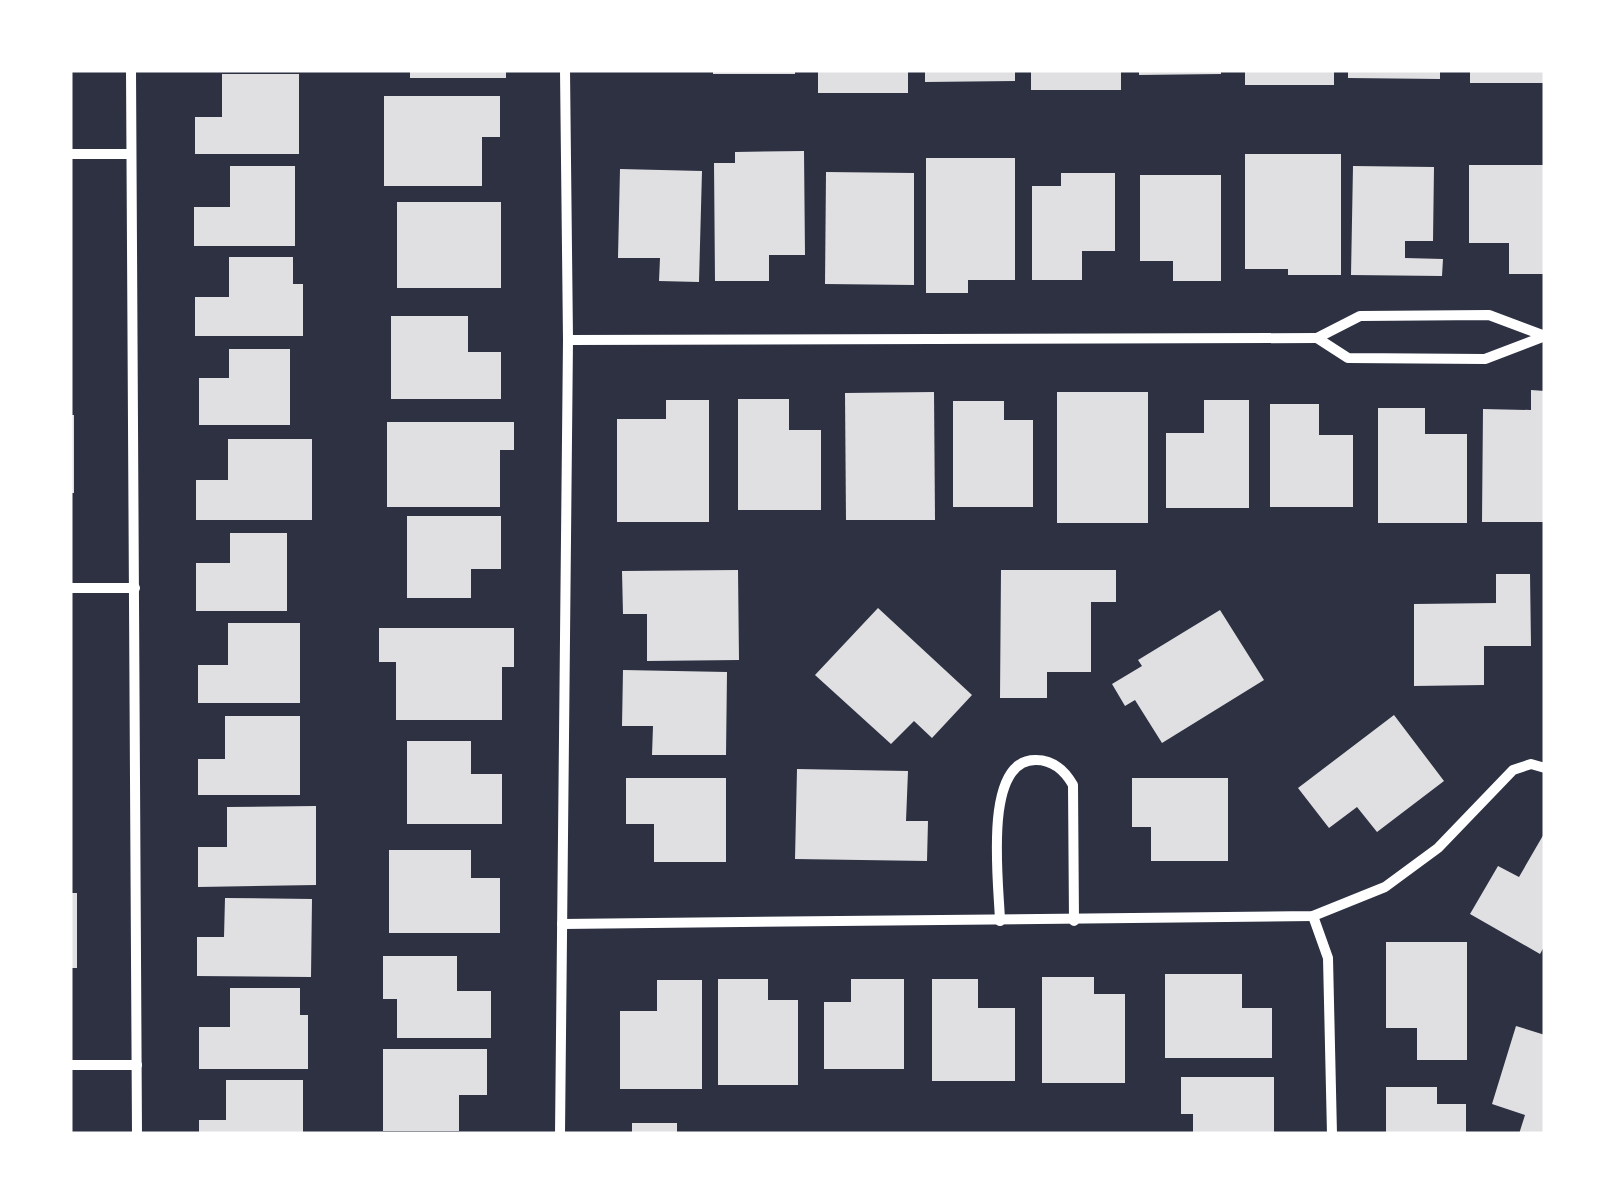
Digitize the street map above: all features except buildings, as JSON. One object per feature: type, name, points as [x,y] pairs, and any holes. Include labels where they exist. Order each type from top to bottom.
[{"type":"street","points":[[131,70],[137,1134]]},
{"type":"street","points":[[560,1134],[568,340],[565,70]]},
{"type":"street","points":[[70,154],[131,154]]},
{"type":"street","points":[[568,340],[1318,338],[1360,316],[1489,315],[1545,336]]},
{"type":"street","points":[[1318,338],[1348,358],[1484,359],[1545,336]]},
{"type":"street","points":[[70,588],[135,588]]},
{"type":"street","points":[[1000,921],[998,800],[1009,773],[1020,763],[1042,760],[1066,773],[1073,785],[1074,921]]},
{"type":"street","points":[[562,924],[1314,916],[1385,887],[1438,848],[1514,770],[1531,764],[1545,768]]},
{"type":"street","points":[[1314,916],[1328,958],[1332,1134]]},
{"type":"street","points":[[70,1066],[137,1065]]}]
